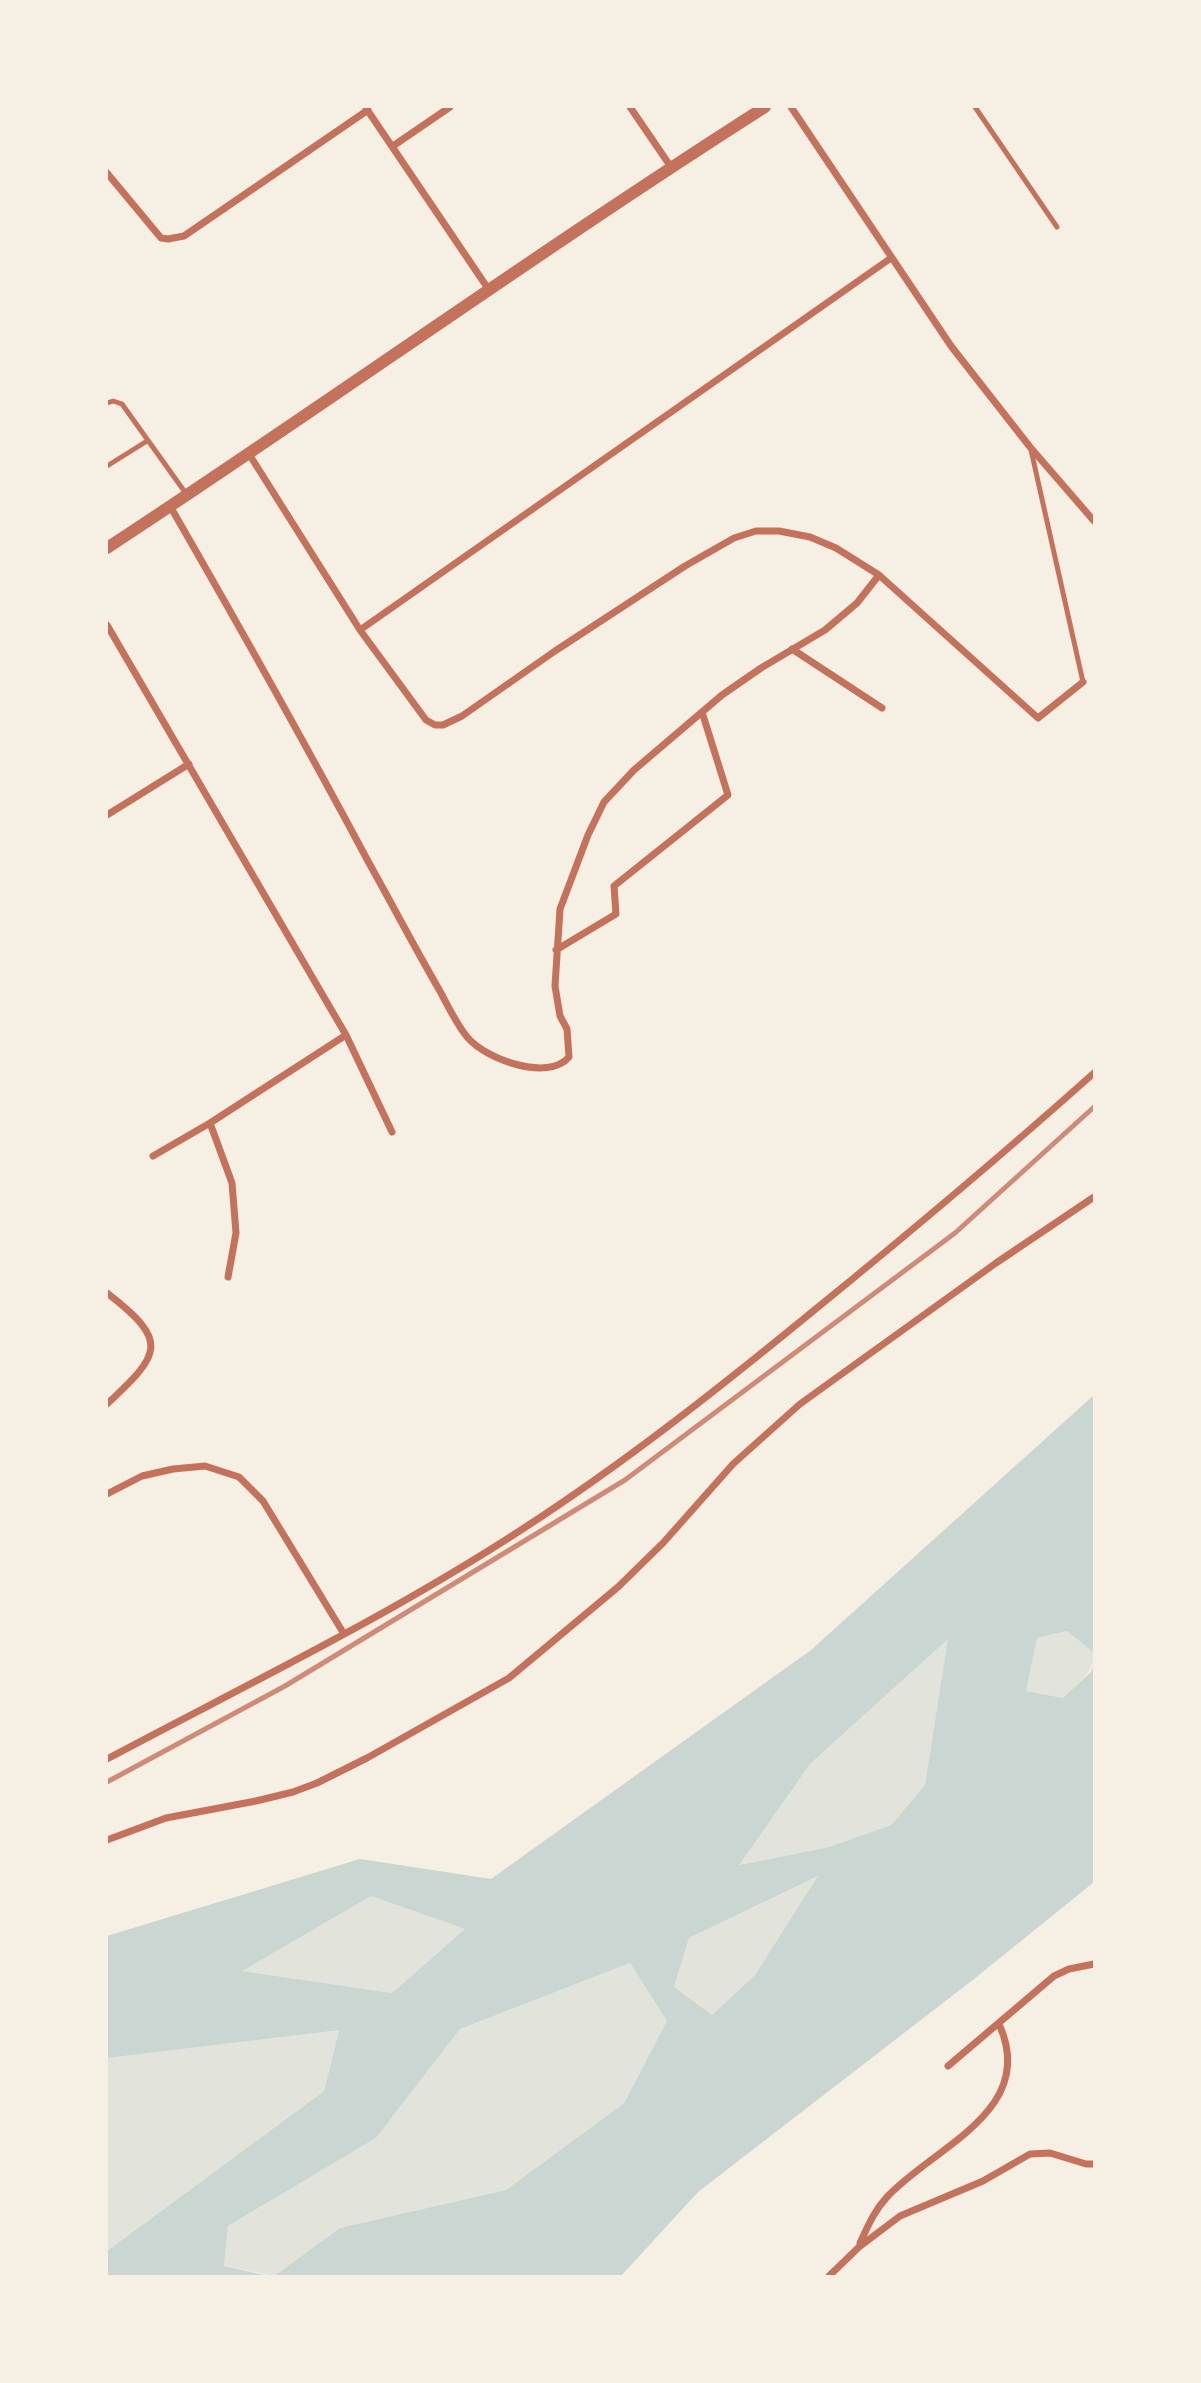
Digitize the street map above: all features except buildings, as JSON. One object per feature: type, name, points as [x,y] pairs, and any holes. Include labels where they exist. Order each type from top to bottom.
[{"type":"street","points":[[393,146],[450,107]]},
{"type":"street","points":[[630,107],[671,167]]},
{"type":"street","points":[[107,548],[671,167],[765,107]]},
{"type":"street","points":[[791,107],[951,346],[1030,447],[1094,521]]},
{"type":"street","points":[[107,173],[156,233],[168,239],[176,238],[184,236],[366,109],[489,290]]},
{"type":"street","points":[[360,629],[891,258]]},
{"type":"street","points":[[248,454],[360,629],[426,720],[435,725],[443,725],[462,716],[685,566],[734,538],[756,531],[797,533],[836,548],[879,575],[1038,718],[1083,682]]},
{"type":"street","points":[[170,506],[274,687],[468,1039],[509,1064],[545,1067],[565,1062],[570,1051],[555,986],[560,909],[604,802],[634,770],[722,695],[825,630],[841,617],[857,603],[879,575]]},
{"type":"street","points":[[107,625],[346,1035],[393,1132]]},
{"type":"street","points":[[792,649],[882,708]]},
{"type":"street","points":[[556,950],[616,914],[614,886],[728,794],[702,712]]},
{"type":"street","points":[[107,815],[190,764]]},
{"type":"street","points":[[153,1156],[210,1124],[346,1035]]},
{"type":"street","points":[[107,1759],[344,1634],[465,1565],[587,1486],[716,1390],[820,1306],[925,1220],[1094,1073]]},
{"type":"street","points":[[210,1124],[232,1184],[236,1233],[228,1278]]},
{"type":"street","points":[[107,1840],[166,1818],[256,1801],[317,1783],[368,1758],[509,1678],[618,1587],[663,1543],[733,1464],[800,1404],[996,1263],[1094,1197]]},
{"type":"street","points":[[107,1293],[132,1313],[146,1327],[152,1338],[151,1353],[136,1376],[107,1404]]},
{"type":"street","points":[[107,1494],[142,1476],[173,1469],[205,1466],[239,1477],[263,1502],[344,1634]]},
{"type":"street","points":[[948,2066],[1054,1976],[1069,1969],[1094,1964]]},
{"type":"street","points":[[859,2247],[876,2210],[888,2195],[965,2134],[996,2102],[1007,2071],[1006,2043],[999,2024]]},
{"type":"street","points":[[829,2276],[859,2247],[900,2216],[983,2181],[1030,2154],[1050,2153],[1094,2164]]},
{"type":"lane","points":[[975,107],[1057,227]]},
{"type":"lane","points":[[107,403],[113,401],[122,404],[187,495]]},
{"type":"lane","points":[[107,466],[147,441]]},
{"type":"lane","points":[[1030,447],[1083,682]]},
{"type":"shaded area","points":[[1094,1395],[1094,1653],[1067,1631],[1037,1638],[1026,1691],[1063,1698],[1091,1672],[1094,1664],[1094,1882],[974,1979],[698,2192],[621,2276],[274,2276],[340,2228],[506,2190],[624,2103],[667,2021],[630,1963],[460,2029],[376,2138],[228,2226],[224,2266],[268,2276],[107,2276],[107,2251],[324,2091],[339,2030],[107,2058],[107,1936],[360,1859],[491,1879],[811,1650]],"holes":[[[948,1639],[925,1785],[891,1825],[829,1847],[739,1865],[810,1764]],[[818,1876],[755,1975],[712,2015],[674,1987],[689,1938]],[[371,1896],[465,1929],[392,1993],[242,1971]]]},
{"type":"shaded area","points":[[1067,1631],[1094,1653],[1088,1673],[1063,1698],[1026,1691],[1037,1638]]},
{"type":"shaded area","points":[[949,1638],[925,1785],[891,1825],[829,1847],[738,1865],[810,1764]]},
{"type":"shaded area","points":[[820,1875],[755,1975],[712,2015],[674,1987],[689,1938]]},
{"type":"shaded area","points":[[371,1896],[465,1929],[392,1993],[241,1971]]},
{"type":"shaded area","points":[[630,1963],[667,2021],[624,2103],[506,2190],[341,2228],[274,2276],[224,2266],[228,2226],[376,2138],[460,2029]]},
{"type":"shaded area","points":[[339,2029],[324,2091],[107,2251],[107,2058]]},
{"type":"railway","points":[[107,1782],[285,1686],[625,1480],[955,1233],[1094,1107]]}]
